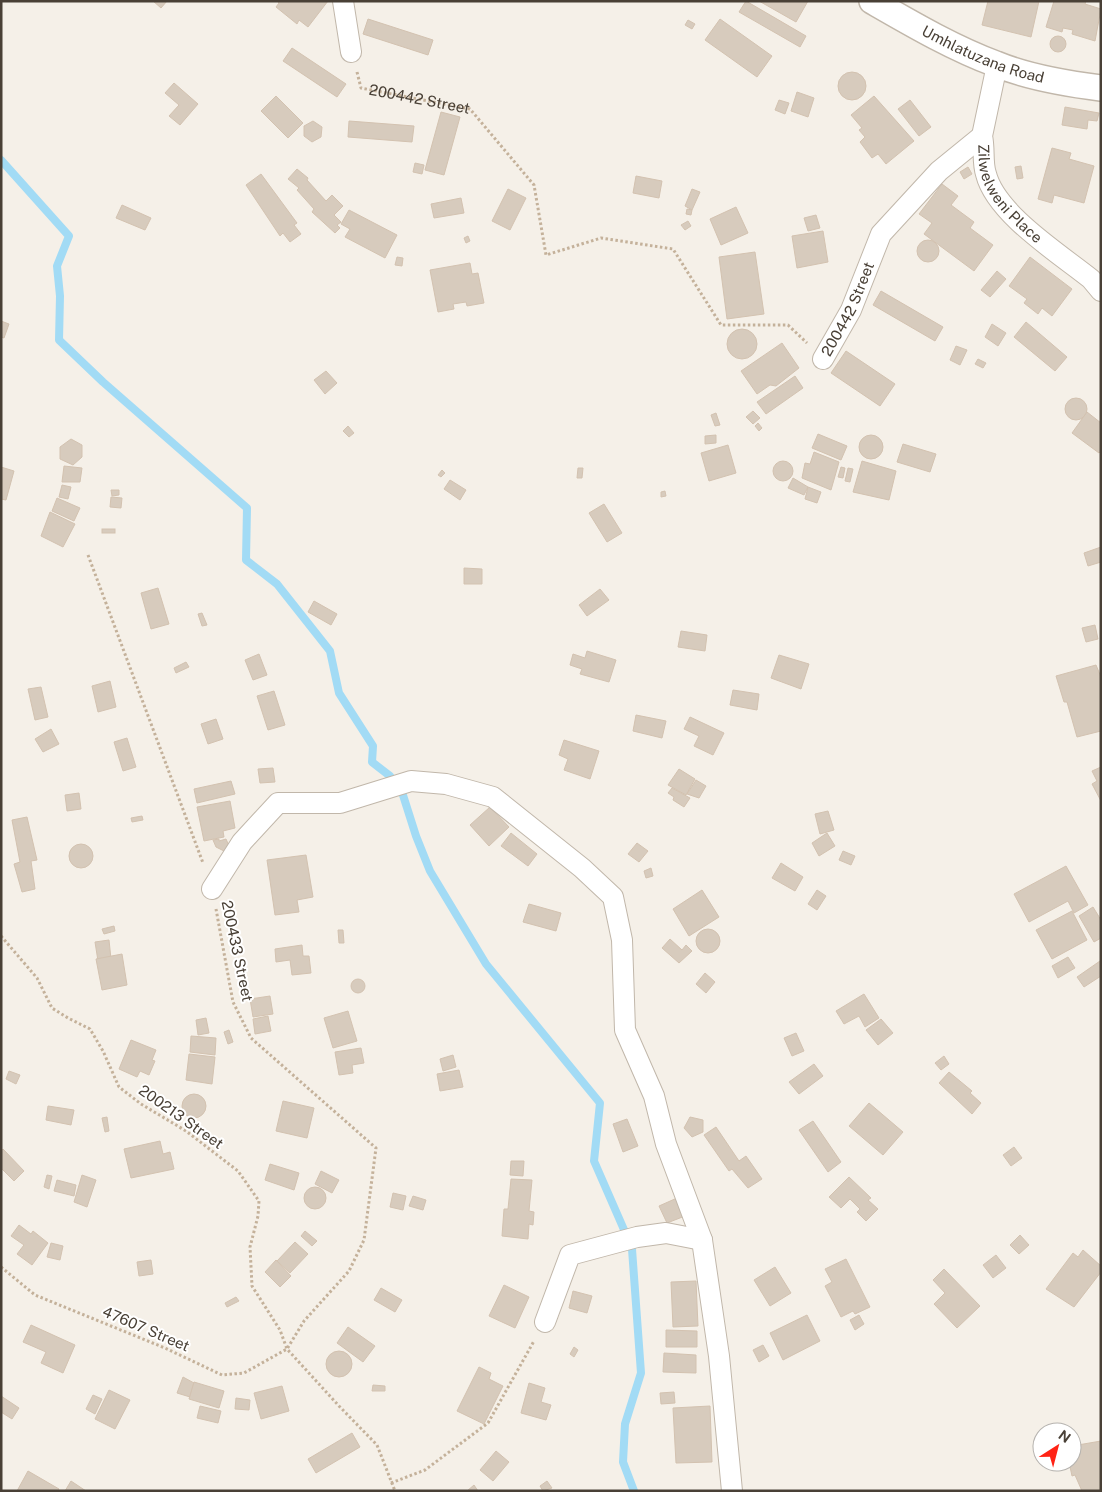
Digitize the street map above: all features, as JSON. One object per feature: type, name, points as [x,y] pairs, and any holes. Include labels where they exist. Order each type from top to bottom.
[{"type":"street","points":[[343,1],[351,52]]},
{"type":"street","name":"Umhlatuzana Road","points":[[872,1],[918,28],[996,65],[1074,85],[1101,88]]},
{"type":"street","name":"Zilwelweni Place","points":[[996,65],[982,136],[985,148],[986,174],[995,194],[1014,217],[1091,279],[1101,291]]},
{"type":"street","name":"200442 Street","points":[[823,359],[851,310],[881,234],[939,171],[982,136]]},
{"type":"street","points":[[212,889],[242,842],[278,803],[340,803],[410,781],[446,784],[493,797],[582,868],[613,897],[622,940],[625,1030],[654,1096],[666,1144],[702,1240],[718,1356],[732,1491]]},
{"type":"street","points":[[545,1322],[570,1255],[637,1238],[666,1234],[702,1240]]},
{"type":"path","name":"200442 Street","points":[[351,52],[361,88],[470,109],[534,185],[546,255],[601,238],[673,249],[721,325],[788,324],[823,359]]},
{"type":"path","name":"200433 Street","points":[[88,555],[145,703],[212,889],[233,1002],[251,1038],[376,1148],[364,1240],[350,1271],[304,1321],[287,1349]]},
{"type":"path","name":"200213 Street","points":[[1,936],[37,978],[52,1008],[90,1029],[103,1050],[119,1087],[141,1104],[186,1131],[238,1171],[259,1201],[258,1216],[250,1247],[252,1286],[280,1330],[287,1349],[377,1445],[395,1491]]},
{"type":"path","name":"47607 Street","points":[[1,1266],[35,1295],[165,1348],[222,1375],[244,1373],[287,1349]]},
{"type":"path","points":[[391,1484],[425,1470],[488,1423],[545,1322]]},
{"type":"building","points":[[153,1],[167,1],[161,8]]},
{"type":"building","points":[[277,1],[328,1],[308,27],[299,20],[297,24],[276,7],[279,3]]},
{"type":"building","points":[[746,1],[806,36],[800,47],[739,12]]},
{"type":"building","points":[[759,1],[808,1],[796,22]]},
{"type":"building","points":[[988,1],[1039,1],[1031,37],[982,25]]},
{"type":"building","points":[[1054,1],[1086,1],[1085,4],[1101,9],[1095,41],[1072,34],[1073,30],[1063,28],[1062,32],[1046,27]]},
{"type":"building","points":[[368,19],[433,40],[428,55],[363,34]]},
{"type":"building","points":[[720,19],[772,56],[757,77],[705,40]]},
{"type":"building","points":[[688,20],[695,24],[692,29],[685,25]]},
{"type":"building","points":[[1058,36],[1066,44],[1058,52],[1050,44]]},
{"type":"building","points":[[292,48],[346,84],[337,97],[283,61]]},
{"type":"building","points":[[852,72],[862,76],[866,86],[862,96],[852,100],[842,96],[838,86],[842,76]]},
{"type":"building","points":[[174,83],[198,104],[180,125],[169,116],[179,105],[165,93]]},
{"type":"building","points":[[797,92],[814,98],[808,117],[791,111]]},
{"type":"building","points":[[276,96],[303,123],[288,138],[261,111]]},
{"type":"building","points":[[874,96],[914,141],[886,164],[878,154],[872,158],[860,142],[865,137],[859,130],[862,128],[851,115]]},
{"type":"building","points":[[779,100],[789,103],[785,114],[775,110]]},
{"type":"building","points":[[910,100],[931,127],[919,136],[898,109]]},
{"type":"building","points":[[1065,107],[1099,113],[1097,121],[1088,120],[1087,129],[1062,125]]},
{"type":"building","points":[[441,112],[460,117],[444,175],[425,170]]},
{"type":"building","points":[[313,121],[322,127],[321,137],[312,142],[304,136],[304,126]]},
{"type":"building","points":[[349,121],[414,126],[412,142],[348,137]]},
{"type":"building","points":[[1052,148],[1071,153],[1069,159],[1094,166],[1084,203],[1054,195],[1052,203],[1038,199]]},
{"type":"building","points":[[415,163],[424,165],[422,174],[413,172]]},
{"type":"building","points":[[1021,166],[1023,178],[1017,179],[1015,167]]},
{"type":"building","points":[[968,167],[972,174],[964,179],[960,172]]},
{"type":"building","points":[[297,169],[308,178],[307,180],[326,201],[332,195],[343,206],[334,215],[341,222],[337,225],[340,228],[335,233],[312,212],[314,209],[297,190],[299,188],[288,179]]},
{"type":"building","points":[[261,174],[297,223],[294,225],[301,234],[290,242],[283,233],[280,236],[246,185]]},
{"type":"building","points":[[636,176],[662,181],[659,198],[633,193]]},
{"type":"building","points":[[942,184],[958,196],[951,205],[974,222],[970,228],[993,245],[974,271],[924,234],[932,223],[919,214]]},
{"type":"building","points":[[508,189],[526,198],[510,230],[492,221]]},
{"type":"building","points":[[692,189],[700,192],[692,210],[685,206]]},
{"type":"building","points":[[461,198],[464,213],[434,218],[431,204]]},
{"type":"building","points":[[122,205],[151,218],[145,230],[116,218]]},
{"type":"building","points":[[736,207],[748,233],[721,245],[710,219]]},
{"type":"building","points":[[687,209],[692,210],[691,215],[686,214]]},
{"type":"building","points":[[349,210],[397,235],[385,258],[345,237],[350,229],[341,224]]},
{"type":"building","points":[[816,215],[820,228],[808,231],[804,218]]},
{"type":"building","points":[[688,221],[691,226],[685,230],[681,225]]},
{"type":"building","points":[[823,231],[828,262],[797,268],[792,236]]},
{"type":"building","points":[[468,236],[470,241],[466,243],[464,238]]},
{"type":"building","points":[[928,240],[936,243],[939,251],[936,259],[928,262],[920,259],[917,251],[920,243]]},
{"type":"building","points":[[755,252],[764,314],[727,319],[719,257]]},
{"type":"building","points":[[397,257],[403,258],[402,266],[395,265]]},
{"type":"building","points":[[1030,257],[1072,289],[1052,316],[1042,308],[1038,314],[1024,303],[1027,299],[1009,286]]},
{"type":"building","points":[[470,263],[472,274],[478,273],[484,303],[467,306],[466,302],[453,304],[454,309],[438,312],[430,270]]},
{"type":"building","points":[[997,271],[1006,279],[990,297],[981,290]]},
{"type":"building","points":[[881,291],[943,327],[935,341],[873,305]]},
{"type":"building","points":[[1,321],[9,324],[4,338],[1,337]]},
{"type":"building","points":[[1026,322],[1067,357],[1055,371],[1014,337]]},
{"type":"building","points":[[992,324],[1006,333],[998,346],[985,337]]},
{"type":"building","points":[[742,329],[752,334],[757,344],[752,354],[742,359],[732,354],[727,344],[732,334]]},
{"type":"building","points":[[782,343],[799,368],[776,386],[770,385],[757,394],[741,371]]},
{"type":"building","points":[[956,346],[967,350],[960,365],[950,360]]},
{"type":"building","points":[[846,351],[895,384],[880,406],[831,373]]},
{"type":"building","points":[[978,359],[986,363],[983,368],[975,364]]},
{"type":"building","points":[[326,371],[337,383],[325,394],[314,380]]},
{"type":"building","points":[[795,376],[803,388],[766,414],[757,402]]},
{"type":"building","points":[[1076,398],[1084,401],[1087,409],[1084,417],[1076,420],[1068,417],[1065,409],[1068,401]]},
{"type":"building","points":[[753,411],[760,418],[753,424],[746,417]]},
{"type":"building","points":[[1087,412],[1101,423],[1101,451],[1099,453],[1072,433]]},
{"type":"building","points":[[716,413],[720,425],[715,426],[711,415]]},
{"type":"building","points":[[758,423],[762,428],[759,431],[755,426]]},
{"type":"building","points":[[348,426],[354,433],[349,437],[343,431]]},
{"type":"building","points":[[818,434],[847,446],[841,460],[812,448]]},
{"type":"building","points":[[716,435],[716,443],[705,444],[705,436]]},
{"type":"building","points":[[871,435],[880,438],[883,447],[880,456],[871,459],[862,456],[859,447],[862,438]]},
{"type":"building","points":[[71,439],[82,445],[82,457],[73,465],[60,459],[60,447]]},
{"type":"building","points":[[903,444],[936,454],[930,472],[897,462]]},
{"type":"building","points":[[728,445],[736,473],[709,481],[701,453]]},
{"type":"building","points":[[814,452],[839,462],[831,490],[802,478],[805,463],[810,464]]},
{"type":"building","points":[[783,461],[790,464],[793,471],[790,478],[783,481],[776,478],[773,471],[776,464]]},
{"type":"building","points":[[862,461],[896,471],[889,500],[853,492]]},
{"type":"building","points":[[64,466],[82,468],[80,482],[62,482]]},
{"type":"building","points":[[1,467],[14,471],[6,500],[1,499]]},
{"type":"building","points":[[841,467],[845,468],[843,478],[838,477]]},
{"type":"building","points":[[578,468],[583,468],[582,478],[577,478]]},
{"type":"building","points":[[848,468],[853,469],[850,482],[845,481]]},
{"type":"building","points":[[442,470],[445,473],[441,477],[438,475]]},
{"type":"building","points":[[793,478],[808,487],[804,495],[788,488]]},
{"type":"building","points":[[450,480],[466,490],[460,500],[444,489]]},
{"type":"building","points":[[62,485],[71,487],[68,499],[59,497]]},
{"type":"building","points":[[808,487],[821,492],[817,503],[805,499]]},
{"type":"building","points":[[111,490],[119,490],[119,495],[112,496]]},
{"type":"building","points":[[665,491],[666,496],[661,497],[661,492]]},
{"type":"building","points":[[111,497],[122,498],[121,508],[110,507]]},
{"type":"building","points":[[57,498],[80,508],[74,521],[52,511]]},
{"type":"building","points":[[604,504],[622,533],[607,542],[589,513]]},
{"type":"building","points":[[50,512],[75,524],[63,547],[41,536]]},
{"type":"building","points":[[102,529],[115,529],[115,533],[102,533]]},
{"type":"building","points":[[1101,547],[1101,562],[1088,566],[1084,553]]},
{"type":"building","points":[[464,568],[482,569],[482,584],[464,584]]},
{"type":"building","points":[[158,588],[169,624],[151,629],[141,593]]},
{"type":"building","points":[[600,589],[609,600],[587,616],[579,605]]},
{"type":"building","points":[[314,601],[337,614],[331,625],[308,612]]},
{"type":"building","points":[[202,613],[207,625],[202,626],[198,614]]},
{"type":"building","points":[[1095,625],[1098,639],[1086,642],[1082,628]]},
{"type":"building","points":[[681,631],[707,635],[705,651],[678,647]]},
{"type":"building","points":[[587,651],[616,660],[609,682],[580,674],[582,669],[570,665],[573,654],[585,658]]},
{"type":"building","points":[[259,654],[267,675],[253,680],[245,660]]},
{"type":"building","points":[[779,655],[809,664],[801,689],[771,678]]},
{"type":"building","points":[[186,662],[189,667],[176,673],[174,668]]},
{"type":"building","points":[[1096,665],[1101,677],[1101,731],[1077,737],[1067,702],[1064,702],[1056,676]]},
{"type":"building","points":[[110,681],[116,707],[98,712],[92,686]]},
{"type":"building","points":[[41,687],[48,717],[35,720],[28,689]]},
{"type":"building","points":[[733,690],[759,694],[757,710],[730,705]]},
{"type":"building","points":[[274,691],[285,725],[268,730],[257,696]]},
{"type":"building","points":[[636,715],[666,721],[662,738],[633,731]]},
{"type":"building","points":[[690,717],[724,733],[713,755],[694,746],[699,736],[684,729]]},
{"type":"building","points":[[216,719],[223,739],[208,744],[201,724]]},
{"type":"building","points":[[51,729],[59,744],[43,752],[35,739]]},
{"type":"building","points":[[127,738],[136,767],[123,771],[114,742]]},
{"type":"building","points":[[564,740],[599,751],[590,779],[564,770],[568,759],[559,755]]},
{"type":"building","points":[[1101,767],[1101,801],[1092,784],[1097,781],[1092,771]]},
{"type":"building","points":[[273,768],[275,782],[260,783],[258,769]]},
{"type":"building","points":[[679,769],[695,779],[686,795],[668,785]]},
{"type":"building","points":[[696,780],[706,786],[699,798],[687,794]]},
{"type":"building","points":[[231,781],[235,794],[197,803],[194,789]]},
{"type":"building","points":[[672,788],[690,798],[684,807],[673,800],[674,797],[668,793]]},
{"type":"building","points":[[79,793],[81,809],[67,811],[65,795]]},
{"type":"building","points":[[230,801],[235,828],[223,831],[224,837],[204,841],[197,807]]},
{"type":"building","points":[[490,807],[509,827],[489,846],[470,825]]},
{"type":"building","points":[[828,811],[834,830],[820,834],[815,814]]},
{"type":"building","points":[[142,816],[143,820],[132,822],[131,818]]},
{"type":"building","points":[[27,817],[37,860],[31,861],[35,889],[22,892],[14,864],[20,862],[12,820]]},
{"type":"building","points":[[511,833],[537,854],[528,866],[501,846]]},
{"type":"building","points":[[827,833],[835,846],[819,856],[812,843]]},
{"type":"building","points":[[219,839],[219,841],[226,839],[230,848],[224,851],[216,847],[213,840]]},
{"type":"building","points":[[637,843],[648,851],[639,862],[628,854]]},
{"type":"building","points":[[81,844],[89,848],[93,856],[89,864],[81,868],[73,864],[69,856],[73,848]]},
{"type":"building","points":[[843,851],[855,856],[851,865],[839,860]]},
{"type":"building","points":[[306,855],[313,897],[297,900],[299,912],[275,915],[267,860]]},
{"type":"building","points":[[781,863],[803,877],[795,891],[772,878]]},
{"type":"building","points":[[1066,866],[1088,905],[1074,913],[1068,901],[1029,922],[1014,894]]},
{"type":"building","points":[[651,868],[653,876],[646,878],[644,871]]},
{"type":"building","points":[[702,890],[719,917],[689,936],[673,909]]},
{"type":"building","points":[[817,890],[826,896],[817,910],[808,904]]},
{"type":"building","points":[[529,904],[561,913],[556,931],[523,922]]},
{"type":"building","points":[[1093,907],[1101,920],[1101,938],[1094,942],[1079,916]]},
{"type":"building","points":[[1072,911],[1087,940],[1052,959],[1036,930]]},
{"type":"building","points":[[114,926],[115,931],[104,934],[102,929]]},
{"type":"building","points":[[708,929],[713,930],[719,936],[719,946],[713,952],[708,953],[703,952],[697,946],[696,941],[697,936],[703,930]]},
{"type":"building","points":[[338,930],[343,930],[344,943],[339,943]]},
{"type":"building","points":[[670,939],[682,950],[686,945],[692,951],[679,963],[662,948]]},
{"type":"building","points":[[109,940],[111,959],[98,961],[95,942]]},
{"type":"building","points":[[302,945],[303,956],[309,956],[311,973],[292,975],[290,960],[276,962],[275,949]]},
{"type":"building","points":[[122,954],[127,985],[102,990],[96,959]]},
{"type":"building","points":[[1068,957],[1075,968],[1058,978],[1052,966]]},
{"type":"building","points":[[1100,961],[1101,976],[1084,987],[1077,977]]},
{"type":"building","points":[[705,973],[715,982],[706,993],[696,984]]},
{"type":"building","points":[[355,979],[361,979],[365,986],[361,993],[355,993],[351,989],[351,983]]},
{"type":"building","points":[[864,994],[879,1018],[865,1027],[859,1016],[844,1024],[836,1011]]},
{"type":"building","points":[[270,996],[273,1014],[253,1017],[250,999]]},
{"type":"building","points":[[348,1011],[357,1041],[333,1048],[324,1018]]},
{"type":"building","points":[[268,1016],[271,1031],[255,1034],[253,1019]]},
{"type":"building","points":[[206,1018],[209,1033],[198,1035],[196,1020]]},
{"type":"building","points":[[881,1019],[893,1033],[878,1045],[866,1030]]},
{"type":"building","points":[[229,1030],[233,1042],[228,1044],[224,1032]]},
{"type":"building","points":[[796,1033],[804,1051],[792,1056],[784,1038]]},
{"type":"building","points":[[191,1036],[216,1038],[215,1055],[190,1052]]},
{"type":"building","points":[[131,1040],[156,1050],[152,1060],[155,1061],[149,1075],[140,1071],[137,1077],[119,1069]]},
{"type":"building","points":[[361,1048],[364,1063],[352,1065],[353,1073],[339,1075],[335,1052]]},
{"type":"building","points":[[189,1054],[215,1057],[212,1084],[186,1080]]},
{"type":"building","points":[[453,1055],[456,1067],[443,1071],[440,1059]]},
{"type":"building","points":[[944,1056],[949,1064],[941,1070],[935,1063]]},
{"type":"building","points":[[814,1064],[823,1076],[799,1094],[789,1082]]},
{"type":"building","points":[[459,1070],[463,1087],[440,1091],[437,1074]]},
{"type":"building","points":[[9,1071],[20,1075],[16,1084],[6,1079]]},
{"type":"building","points":[[949,1072],[972,1091],[970,1093],[981,1103],[972,1114],[939,1083]]},
{"type":"building","points":[[194,1094],[202,1098],[206,1106],[202,1114],[194,1118],[186,1114],[182,1106],[186,1098]]},
{"type":"building","points":[[283,1101],[314,1108],[307,1138],[276,1131]]},
{"type":"building","points":[[869,1103],[903,1132],[883,1155],[849,1126]]},
{"type":"building","points":[[48,1106],[74,1110],[71,1125],[46,1120]]},
{"type":"building","points":[[107,1117],[109,1131],[105,1132],[102,1118]]},
{"type":"building","points":[[690,1117],[703,1120],[703,1132],[692,1137],[684,1128]]},
{"type":"building","points":[[627,1119],[638,1146],[623,1152],[613,1124]]},
{"type":"building","points":[[813,1121],[841,1162],[828,1172],[799,1130]]},
{"type":"building","points":[[716,1127],[739,1161],[746,1156],[762,1179],[748,1188],[732,1169],[729,1171],[704,1135]]},
{"type":"building","points":[[160,1141],[163,1154],[170,1152],[174,1169],[131,1178],[124,1149]]},
{"type":"building","points":[[1014,1147],[1022,1158],[1011,1166],[1003,1155]]},
{"type":"building","points":[[3,1149],[24,1171],[14,1181],[1,1168],[1,1151]]},
{"type":"building","points":[[511,1161],[524,1161],[523,1176],[510,1175]]},
{"type":"building","points":[[270,1164],[299,1173],[294,1190],[265,1180]]},
{"type":"building","points":[[321,1171],[339,1180],[332,1193],[315,1184]]},
{"type":"building","points":[[47,1175],[52,1176],[49,1189],[44,1187]]},
{"type":"building","points":[[82,1175],[96,1180],[87,1207],[74,1202]]},
{"type":"building","points":[[849,1177],[871,1198],[868,1200],[878,1209],[866,1221],[857,1212],[860,1209],[850,1199],[841,1208],[829,1197]]},
{"type":"building","points":[[511,1179],[532,1180],[529,1211],[534,1212],[533,1225],[529,1224],[528,1239],[502,1236],[504,1209],[508,1209]]},
{"type":"building","points":[[57,1180],[76,1185],[74,1196],[54,1191]]},
{"type":"building","points":[[311,1187],[319,1187],[326,1194],[326,1202],[319,1209],[311,1209],[304,1202],[304,1194]]},
{"type":"building","points":[[393,1193],[406,1196],[403,1210],[390,1207]]},
{"type":"building","points":[[413,1196],[426,1200],[423,1210],[409,1206]]},
{"type":"building","points":[[677,1198],[685,1216],[667,1223],[659,1206]]},
{"type":"building","points":[[19,1225],[31,1234],[33,1231],[48,1243],[32,1265],[17,1254],[24,1245],[11,1236]]},
{"type":"building","points":[[305,1231],[317,1241],[312,1246],[301,1236]]},
{"type":"building","points":[[1020,1235],[1029,1245],[1019,1254],[1010,1245]]},
{"type":"building","points":[[295,1242],[308,1254],[290,1273],[277,1261]]},
{"type":"building","points":[[51,1243],[63,1246],[60,1260],[47,1257]]},
{"type":"building","points":[[1083,1250],[1101,1266],[1101,1272],[1074,1307],[1046,1289],[1073,1253],[1078,1257]]},
{"type":"building","points":[[996,1255],[1006,1268],[993,1278],[983,1265]]},
{"type":"building","points":[[846,1259],[870,1307],[855,1314],[853,1311],[841,1317],[825,1286],[832,1282],[825,1269]]},
{"type":"building","points":[[151,1260],[153,1274],[139,1276],[137,1262]]},
{"type":"building","points":[[276,1260],[291,1276],[280,1287],[265,1272]]},
{"type":"building","points":[[775,1267],[791,1293],[770,1306],[754,1280]]},
{"type":"building","points":[[944,1269],[980,1306],[957,1328],[934,1304],[945,1293],[933,1280]]},
{"type":"building","points":[[696,1281],[698,1326],[673,1327],[671,1282]]},
{"type":"building","points":[[504,1285],[529,1297],[515,1328],[489,1316]]},
{"type":"building","points":[[381,1288],[402,1300],[395,1312],[374,1300]]},
{"type":"building","points":[[573,1291],[592,1296],[587,1313],[569,1308]]},
{"type":"building","points":[[236,1297],[239,1301],[227,1307],[225,1303]]},
{"type":"building","points":[[807,1315],[820,1341],[783,1360],[770,1333]]},
{"type":"building","points":[[859,1315],[864,1324],[855,1330],[850,1320]]},
{"type":"building","points":[[31,1325],[75,1345],[63,1373],[41,1363],[46,1352],[23,1342]]},
{"type":"building","points":[[348,1327],[375,1346],[363,1362],[337,1343]]},
{"type":"building","points":[[666,1330],[697,1331],[697,1347],[666,1347]]},
{"type":"building","points":[[763,1345],[769,1356],[759,1362],[753,1350]]},
{"type":"building","points":[[574,1347],[578,1350],[574,1357],[570,1354]]},
{"type":"building","points":[[339,1351],[348,1355],[352,1364],[348,1373],[339,1377],[330,1373],[326,1364],[330,1355]]},
{"type":"building","points":[[664,1353],[696,1355],[696,1373],[663,1372]]},
{"type":"building","points":[[479,1367],[491,1373],[489,1379],[503,1386],[484,1424],[457,1411]]},
{"type":"building","points":[[183,1377],[194,1383],[190,1397],[177,1393]]},
{"type":"building","points":[[194,1382],[224,1391],[219,1408],[189,1399]]},
{"type":"building","points":[[529,1383],[545,1388],[541,1402],[551,1405],[546,1420],[521,1413]]},
{"type":"building","points":[[373,1385],[385,1386],[385,1391],[372,1391]]},
{"type":"building","points":[[282,1386],[289,1411],[261,1419],[254,1393]]},
{"type":"building","points":[[109,1390],[130,1400],[115,1429],[95,1419]]},
{"type":"building","points":[[674,1392],[675,1403],[661,1404],[660,1393]]},
{"type":"building","points":[[93,1395],[102,1399],[95,1414],[86,1409]]},
{"type":"building","points":[[1,1396],[19,1408],[12,1419],[1,1412]]},
{"type":"building","points":[[236,1398],[250,1400],[249,1410],[235,1409]]},
{"type":"building","points":[[200,1406],[221,1411],[218,1423],[197,1418]]},
{"type":"building","points":[[710,1406],[712,1462],[676,1463],[673,1408]]},
{"type":"building","points":[[352,1433],[360,1447],[316,1473],[308,1459]]},
{"type":"building","points":[[1101,1441],[1101,1491],[1082,1491],[1075,1475],[1072,1476],[1071,1472],[1082,1472],[1082,1444]]},
{"type":"building","points":[[496,1451],[509,1462],[493,1481],[480,1470]]},
{"type":"building","points":[[28,1471],[59,1489],[58,1491],[17,1491]]},
{"type":"building","points":[[71,1481],[86,1491],[65,1491]]},
{"type":"building","points":[[547,1481],[552,1488],[543,1491],[540,1486]]},
{"type":"building","points":[[474,1485],[478,1491],[467,1491]]},
{"type":"waterway","points":[[1,160],[69,236],[57,266],[60,296],[59,340],[103,382],[247,508],[246,560],[277,584],[330,651],[339,693],[373,746],[372,762],[390,776]]},
{"type":"waterway","points":[[402,792],[416,836],[430,871],[486,964],[600,1103],[594,1161],[625,1232]]},
{"type":"waterway","points":[[632,1249],[641,1373],[625,1424],[623,1462],[634,1491]]}]
